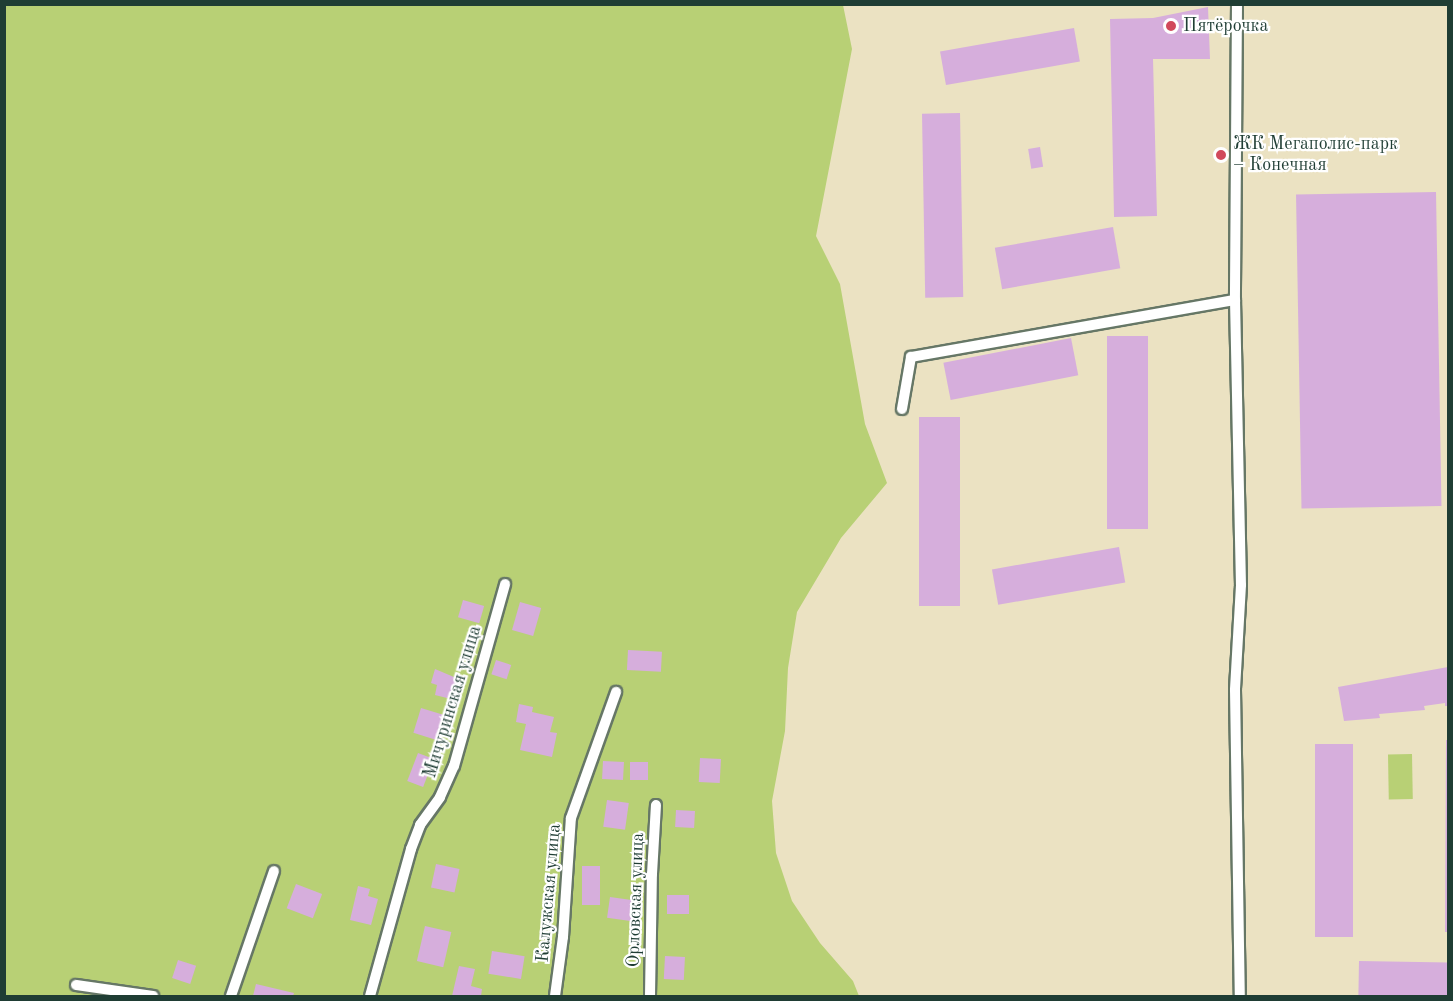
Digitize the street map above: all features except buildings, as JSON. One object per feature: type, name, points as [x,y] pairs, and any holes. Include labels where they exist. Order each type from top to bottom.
[{"type":"street","points":[[1237,4],[1235,300],[1241,585],[1235,690],[1240,996]]},
{"type":"street","points":[[902,409],[911,357],[1235,300]]},
{"type":"street","name":"Мичуринская улица","points":[[370,996],[411,849],[420,825],[429,808],[440,797],[454,766],[505,584]]},
{"type":"street","name":"Калужская улица","points":[[555,996],[563,937],[572,818],[616,692]]},
{"type":"street","name":"Орловская улица","points":[[650,996],[651,885],[656,804]]},
{"type":"street","points":[[231,996],[274,871]]},
{"type":"street","points":[[76,985],[153,996]]},
{"type":"green space","points":[[5,5],[843,5],[852,49],[816,236],[840,284],[865,424],[887,483],[841,538],[797,612],[788,668],[785,731],[772,801],[776,853],[792,901],[820,943],[853,981],[859,996],[5,996]]},
{"type":"green space","points":[[1388,754],[1412,754],[1413,799],[1389,799]]},
{"type":"place","name":"Пятёрочка","points":[[1171,26]]},
{"type":"place","name":"ЖК Мегаполис-парк – Конечная","points":[[1221,155]]}]
